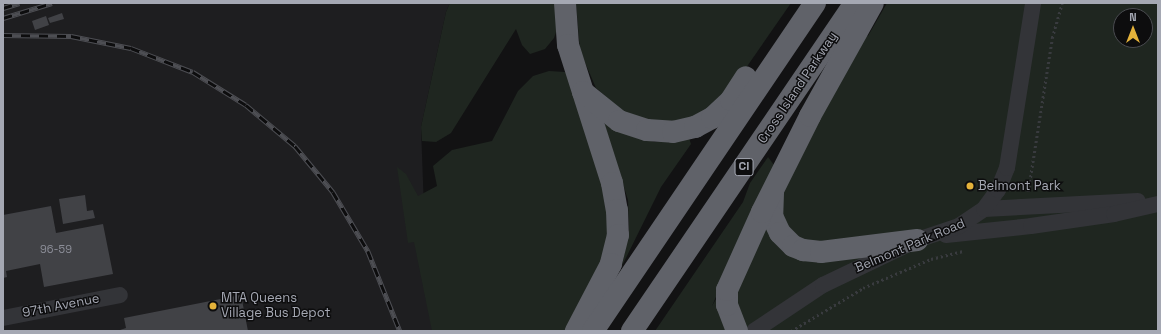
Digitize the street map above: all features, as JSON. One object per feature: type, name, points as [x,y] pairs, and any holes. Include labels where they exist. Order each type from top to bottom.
[{"type":"highway","points":[[565,3],[568,45],[615,196],[618,235],[605,278],[576,331]]},
{"type":"highway","points":[[593,331],[815,3]]},
{"type":"highway","name":"Cross Island Parkway","points":[[632,331],[855,3]]},
{"type":"highway","points":[[737,331],[727,305],[727,290],[773,190],[810,116],[873,3]]},
{"type":"highway","points":[[583,92],[608,114],[633,127],[660,132],[684,130],[712,118],[730,100],[746,76],[788,42]]},
{"type":"highway","points":[[773,190],[771,207],[775,223],[786,240],[798,248],[821,252],[925,238]]},
{"type":"street","name":"Belmont Park Road","points":[[754,331],[823,285],[925,238],[959,226],[984,209],[998,190],[1007,168],[1033,3]]},
{"type":"street","points":[[984,209],[1158,200]]},
{"type":"street","points":[[925,238],[1031,226],[1114,214],[1158,204]]},
{"type":"street","name":"97th Avenue","points":[[3,318],[120,294]]},
{"type":"path","points":[[1028,195],[1052,38],[1062,3]]},
{"type":"path","points":[[791,331],[836,303],[896,273],[969,249]]},
{"type":"shaded area","points":[[3,3],[450,3],[446,12],[421,127],[425,237],[435,331],[3,331]]},
{"type":"shaded area","points":[[450,3],[558,3],[558,26],[554,38],[545,49],[530,54],[522,45],[516,29],[451,133],[436,142],[422,141],[421,127],[446,12]]},
{"type":"shaded area","points":[[576,3],[791,3],[730,91],[708,112],[683,122],[656,124],[625,113],[596,88],[580,51]]},
{"type":"shaded area","name":"Belmont Park","points":[[887,3],[1158,3],[1158,331],[655,331],[743,202],[750,183],[768,157],[774,165],[712,306],[819,121],[862,34],[868,36]]},
{"type":"shaded area","points":[[549,71],[565,72],[569,78],[611,210],[609,244],[567,331],[432,331],[414,242],[408,243],[397,167],[406,174],[418,196],[437,186],[433,166],[452,150],[492,141],[518,91],[533,76]]},
{"type":"shaded area","points":[[604,123],[628,135],[655,142],[689,138],[691,144],[661,187],[622,266],[629,230],[628,200]]},
{"type":"building","points":[[62,13],[64,19],[50,23],[48,18]]},
{"type":"building","points":[[46,16],[49,25],[35,30],[32,21]]},
{"type":"building","points":[[85,195],[87,211],[93,210],[95,218],[63,224],[59,199]]},
{"type":"building","points":[[51,206],[56,233],[103,224],[113,274],[44,287],[40,264],[6,271],[7,277],[3,278],[3,215]]},
{"type":"building","name":"MTA Queens Village Bus Depot","points":[[241,295],[248,331],[117,331],[126,328],[124,318]]},
{"type":"railway","points":[[3,8],[19,3]]},
{"type":"railway","points":[[3,18],[52,3]]},
{"type":"railway","points":[[3,35],[71,36],[131,48],[193,72],[246,105],[295,146],[333,192],[368,251],[400,331]]},
{"type":"place","name":"Belmont Park","points":[[970,186]]},
{"type":"place","name":"MTA Queens Village Bus Depot","points":[[213,306]]}]
